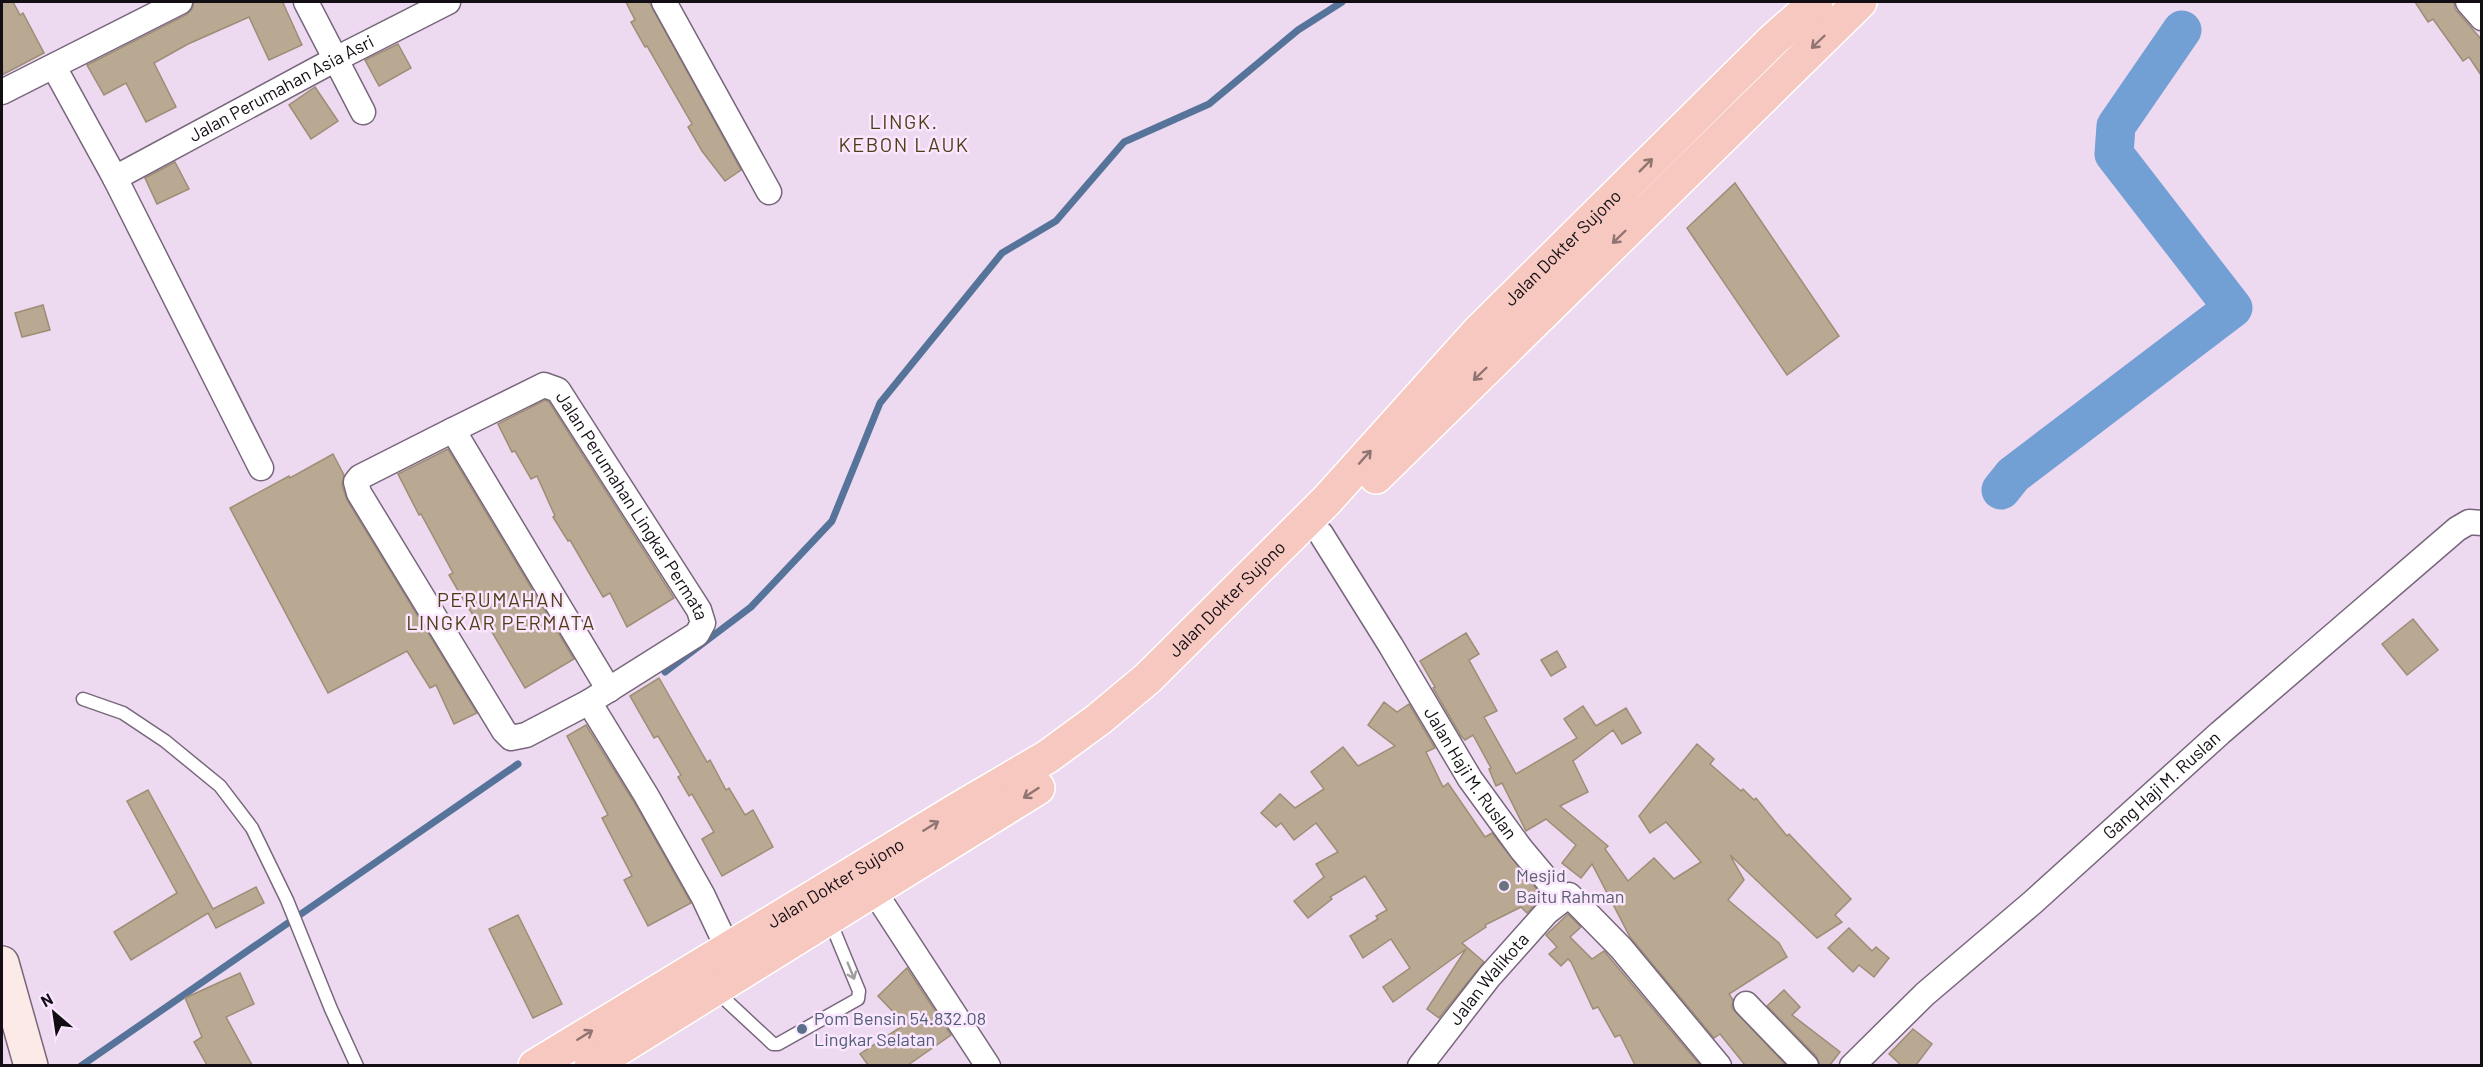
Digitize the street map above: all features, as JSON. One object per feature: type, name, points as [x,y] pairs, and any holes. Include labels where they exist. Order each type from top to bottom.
[{"type":"highway","name":"Jalan Dokter Sujono","points":[[535,1065],[728,949],[1053,766],[1099,719],[1148,678],[1327,500],[1478,332],[1772,41],[1816,2]]},
{"type":"highway","points":[[591,1065],[874,891],[1053,766],[1120,725],[1198,656],[1414,438],[1860,2]]},
{"type":"main road","points":[[2,963],[31,1065]]},
{"type":"street","points":[[2,92],[180,2]]},
{"type":"street","points":[[306,2],[334,60],[363,112]]},
{"type":"street","name":"Jalan Perumahan Asia Asri","points":[[115,177],[448,2]]},
{"type":"street","points":[[664,2],[770,192]]},
{"type":"street","points":[[54,67],[115,177],[261,468]]},
{"type":"street","name":"Jalan Perumahan Lingkar Permata","points":[[544,385],[558,390],[699,609],[704,623],[697,634],[599,696],[526,735],[516,738],[508,736],[359,493],[357,482],[360,477],[544,385]]},
{"type":"street","points":[[453,430],[599,696],[608,730],[692,876],[728,949]]},
{"type":"street","name":"Gang Haji M. Ruslan","points":[[1857,1064],[1925,994],[2032,903],[2220,733],[2342,627],[2457,530],[2469,522],[2481,523]]},
{"type":"street","name":"Jalan Haji M. Ruslan","points":[[1321,534],[1470,779],[1521,849],[1563,899],[1569,895],[1602,926],[1719,1065]]},
{"type":"street","points":[[874,891],[988,1065]]},
{"type":"street","name":"Jalan Walikota","points":[[1420,1065],[1489,977],[1546,912],[1563,899]]},
{"type":"street","points":[[1746,1004],[1806,1065]]},
{"type":"lane","points":[[83,699],[123,713],[165,741],[220,786],[252,828],[287,900],[330,1009],[357,1065]]},
{"type":"lane","points":[[714,988],[773,1044],[778,1044],[858,999],[859,991],[829,917]]},
{"type":"building","points":[[2,2],[13,2],[20,15],[23,13],[44,53],[2,75]]},
{"type":"building","points":[[194,2],[286,2],[283,3],[302,45],[269,60],[249,17],[188,44],[154,63],[176,107],[146,122],[126,83],[104,95],[87,65],[186,15],[192,9]]},
{"type":"building","points":[[626,2],[649,2],[741,170],[725,181],[702,151],[688,127],[692,124],[631,22],[635,20]]},
{"type":"building","points":[[2415,2],[2454,2],[2455,9],[2481,39],[2481,75],[2469,57],[2463,61],[2433,19],[2428,22]]},
{"type":"building","points":[[398,44],[411,68],[379,86],[365,60]]},
{"type":"building","points":[[315,87],[338,121],[311,139],[289,105]]},
{"type":"building","points":[[175,162],[189,189],[157,204],[145,178]]},
{"type":"building","points":[[1735,183],[1839,336],[1787,375],[1687,228]]},
{"type":"building","points":[[43,305],[50,330],[22,337],[15,313]]},
{"type":"building","points":[[545,400],[549,402],[674,598],[627,627],[610,593],[603,597],[570,540],[568,541],[553,517],[555,516],[537,476],[531,479],[515,451],[512,452],[498,424]]},
{"type":"building","points":[[448,449],[574,659],[525,688],[489,627],[483,631],[463,599],[449,575],[453,573],[398,474]]},
{"type":"building","points":[[333,454],[344,475],[342,485],[347,500],[477,713],[454,724],[436,685],[430,688],[407,651],[328,693],[230,508]]},
{"type":"building","points":[[2413,619],[2438,650],[2407,675],[2382,644]]},
{"type":"building","points":[[1466,633],[1479,654],[1469,660],[1497,711],[1484,717],[1516,774],[1577,738],[1564,719],[1583,706],[1596,726],[1626,708],[1641,733],[1622,744],[1613,730],[1573,761],[1588,792],[1560,806],[1608,846],[1605,849],[1628,881],[1654,858],[1674,879],[1701,862],[1666,822],[1650,833],[1639,816],[1697,744],[1714,759],[1710,764],[1741,791],[1743,789],[1754,800],[1756,798],[1787,836],[1789,834],[1851,899],[1835,915],[1842,922],[1817,938],[1730,855],[1744,880],[1728,900],[1779,943],[1787,957],[1729,994],[1733,1000],[1732,1008],[1786,1065],[1745,1065],[1720,1034],[1714,1038],[1630,937],[1592,864],[1581,878],[1562,863],[1576,845],[1546,819],[1526,831],[1502,783],[1496,786],[1489,769],[1491,768],[1473,735],[1465,740],[1461,736],[1420,661]]},
{"type":"building","points":[[1557,651],[1566,667],[1551,676],[1541,660]]},
{"type":"building","points":[[659,678],[707,762],[710,760],[726,790],[729,788],[745,815],[753,810],[773,847],[722,876],[702,839],[714,832],[692,794],[689,796],[678,777],[681,775],[658,736],[654,738],[630,696]]},
{"type":"building","points":[[1384,702],[1397,712],[1409,704],[1435,748],[1426,752],[1443,787],[1448,783],[1485,837],[1492,833],[1543,897],[1527,913],[1521,907],[1485,925],[1486,927],[1462,943],[1484,962],[1439,1018],[1427,1009],[1466,949],[1393,1002],[1383,987],[1410,968],[1391,939],[1363,958],[1350,936],[1378,919],[1376,916],[1387,910],[1365,876],[1330,897],[1332,899],[1308,918],[1294,901],[1324,877],[1316,864],[1338,852],[1316,823],[1294,840],[1281,823],[1276,827],[1261,813],[1280,794],[1295,808],[1324,789],[1311,772],[1343,747],[1358,766],[1395,746],[1368,725]]},
{"type":"building","points":[[586,725],[634,802],[691,903],[648,926],[624,880],[632,876],[602,818],[608,815],[567,736]]},
{"type":"building","points":[[148,790],[213,909],[256,887],[264,903],[216,928],[208,913],[131,960],[114,932],[177,893],[127,801]]},
{"type":"building","points":[[1568,914],[1581,927],[1570,937],[1592,959],[1604,951],[1700,1065],[1635,1065],[1620,1035],[1615,1037],[1598,1007],[1593,1009],[1571,962],[1568,959],[1561,966],[1549,954],[1557,947],[1546,935]]},
{"type":"building","points":[[518,915],[562,1004],[533,1018],[489,929]]},
{"type":"building","points":[[1849,928],[1872,951],[1876,947],[1889,958],[1874,977],[1859,965],[1853,972],[1828,948]]},
{"type":"building","points":[[907,968],[951,1035],[908,1065],[868,1065],[860,1054],[905,1024],[878,996]]},
{"type":"building","points":[[240,973],[254,1004],[226,1017],[252,1065],[207,1065],[194,1042],[202,1037],[185,998]]},
{"type":"building","points":[[1784,990],[1800,1007],[1792,1015],[1840,1052],[1830,1065],[1820,1065],[1816,1056],[1767,1006]]},
{"type":"building","points":[[1913,1029],[1932,1044],[1916,1065],[1901,1065],[1889,1054]]},
{"type":"waterway","points":[[665,672],[751,607],[832,521],[880,403],[1002,253],[1056,221],[1124,142],[1209,104],[1298,30],[1342,2]]},
{"type":"waterway","points":[[2001,490],[2013,475],[2233,308],[2114,154],[2116,126],[2182,30]]},
{"type":"waterway","points":[[81,1066],[518,764]]},
{"type":"place","name":"Mesjid Baitu Rahman","points":[[1504,886]]},
{"type":"place","name":"Pom Bensin 54.832.08 Lingkar Selatan","points":[[802,1029]]},
{"type":"district","name":"LINGK. KEBON LAUK","points":[[904,134]]},
{"type":"district","name":"PERUMAHAN LINGKAR PERMATA","points":[[501,612]]}]
